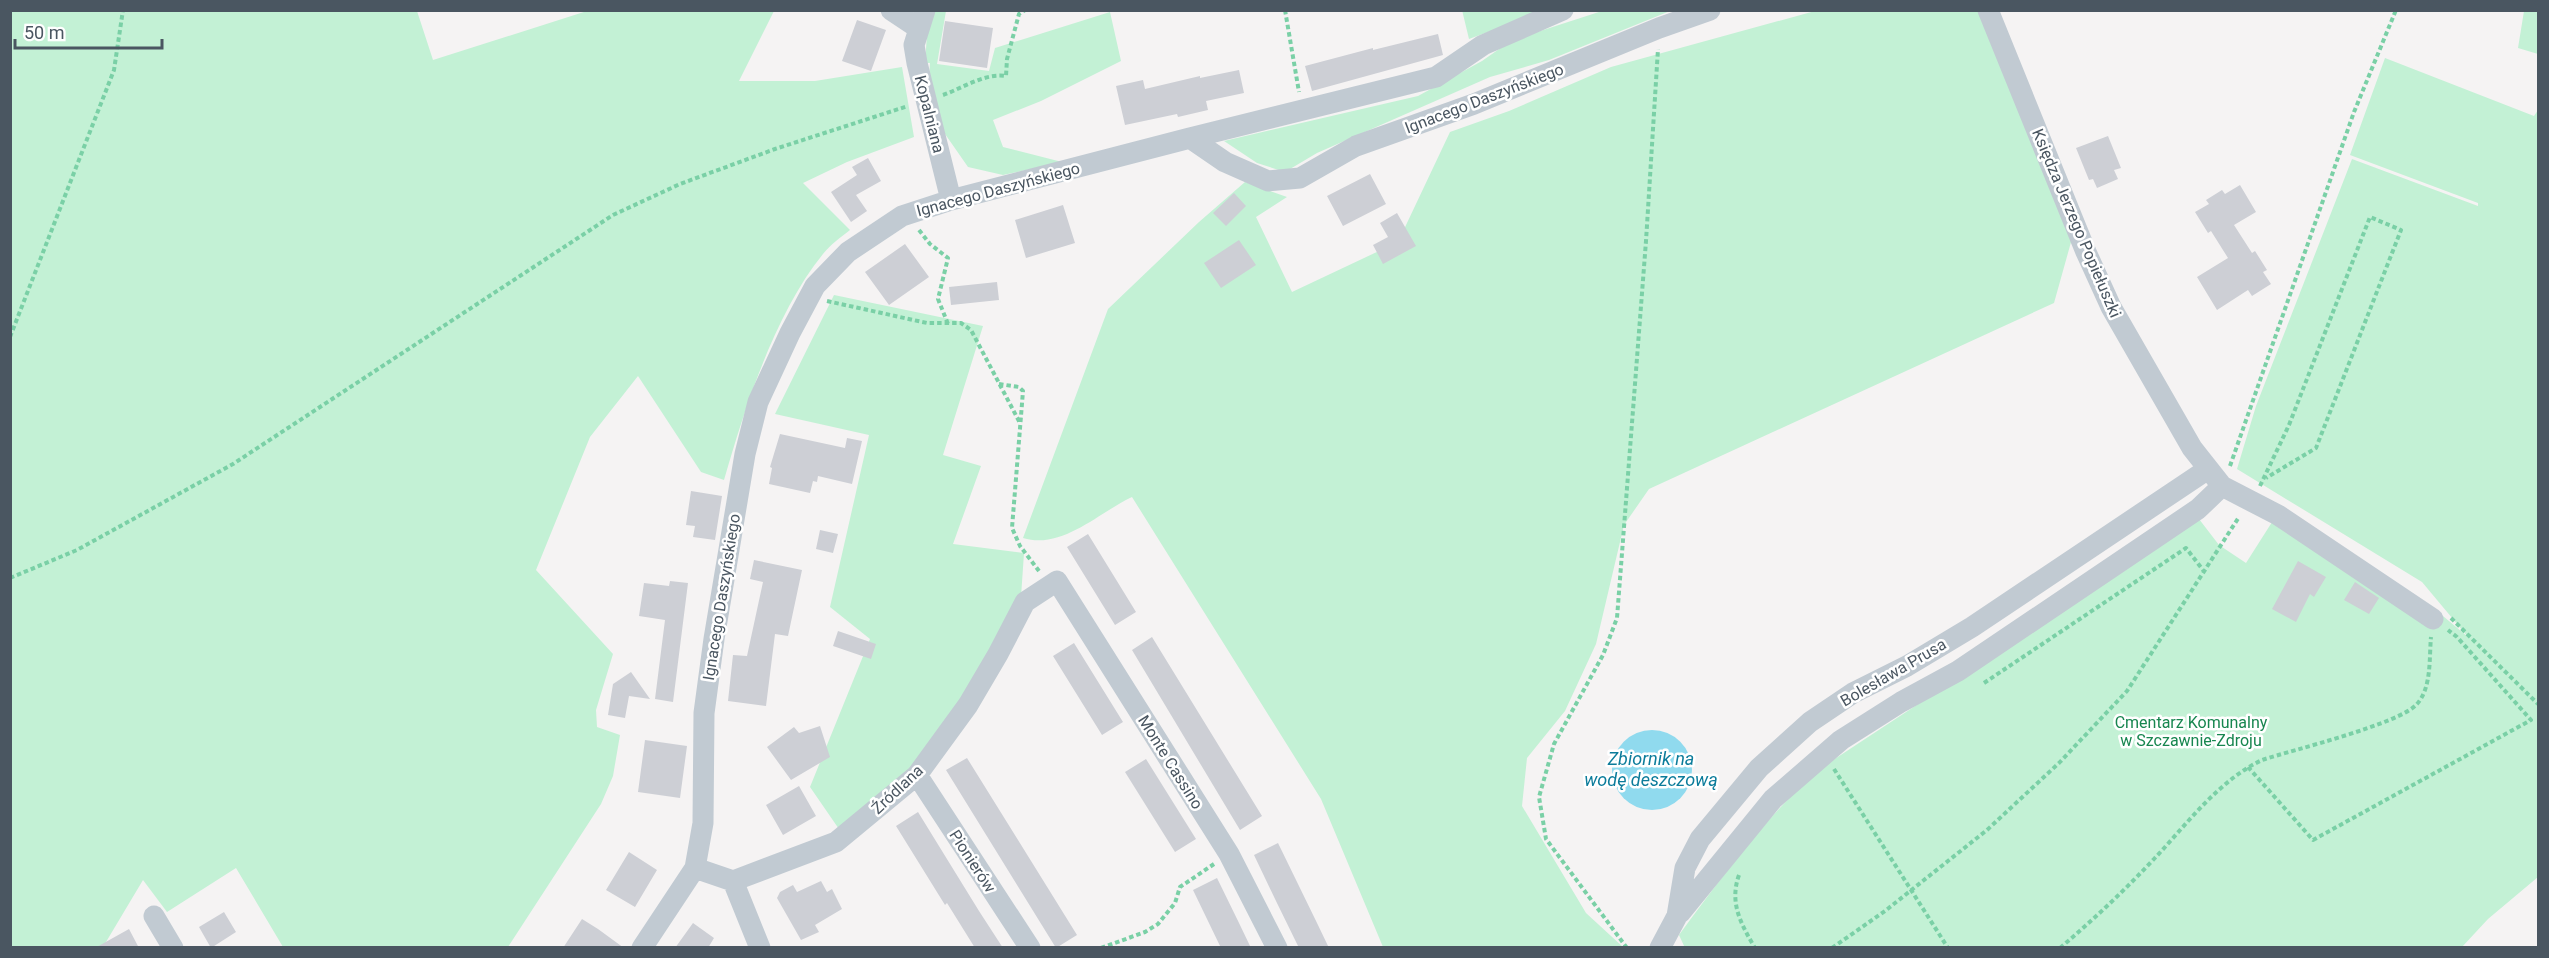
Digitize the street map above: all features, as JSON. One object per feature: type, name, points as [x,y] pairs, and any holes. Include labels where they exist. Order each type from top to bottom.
[{"type":"street","name":"Kopalniana","points":[[891,10],[922,19],[915,45],[917,63],[951,200]]},
{"type":"street","points":[[1190,138],[1436,77],[1484,45],[1563,10]]},
{"type":"street","name":"Ignacego Daszyńskiego","points":[[642,948],[695,868],[703,823],[704,713],[712,649],[745,454],[758,402],[814,286],[848,252],[906,214],[951,200],[1190,138],[1225,162],[1268,181],[1300,178],[1356,146],[1474,104],[1659,28],[1710,10]]},
{"type":"street","name":"Księdza Jerzego Popiełuszki","points":[[1988,10],[2086,252],[2127,336],[2192,448],[2222,486]]},
{"type":"street","name":"Bolesława Prusa","points":[[1660,948],[1677,916],[1685,868],[1700,839],[1759,768],[1810,722],[1853,693],[1907,666],[1972,627],[2208,469]]},
{"type":"street","points":[[1677,916],[1773,799],[1841,740],[1901,702],[1958,671],[2198,509],[2222,486],[2278,515],[2441,618]]},
{"type":"street","name":"Źródlana","points":[[734,881],[837,842],[917,775],[968,705],[1025,602],[1054,583]]},
{"type":"street","name":"Monte Cassino","points":[[1054,583],[1230,854],[1277,948]]},
{"type":"street","name":"Pionierów","points":[[917,775],[1030,948]]},
{"type":"street","points":[[695,868],[734,881],[760,948]]},
{"type":"street","points":[[154,916],[173,948]]},
{"type":"path","points":[[10,337],[114,70],[123,10]]},
{"type":"path","points":[[942,95],[952,92],[959,86],[999,75],[1006,76],[1007,59],[1019,14],[1025,10]]},
{"type":"path","points":[[1285,10],[1302,110]]},
{"type":"path","points":[[2222,486],[2354,112],[2397,10]]},
{"type":"path","points":[[1627,948],[1546,839],[1539,797],[1554,744],[1603,655],[1617,618],[1646,241],[1659,28]]},
{"type":"path","points":[[10,578],[77,550],[233,464],[613,215],[680,184],[775,149],[910,105]]},
{"type":"path","points":[[906,214],[930,244],[948,258],[938,299],[948,324]]},
{"type":"path","points":[[1832,948],[1987,830],[2059,763],[2127,691],[2203,570],[2266,478],[2370,217],[2401,230],[2316,448],[2266,478]]},
{"type":"path","points":[[821,299],[847,307],[927,322],[961,323],[972,330],[1020,423]]},
{"type":"path","points":[[999,384],[1019,387],[1023,391],[1012,528],[1020,546],[1054,583]]},
{"type":"path","points":[[1984,683],[2186,548],[2203,570]]},
{"type":"path","points":[[2441,618],[2538,704]]},
{"type":"path","points":[[2060,948],[2098,916],[2222,786],[2248,767],[2262,760],[2368,728],[2402,714],[2417,704],[2427,683],[2441,618]]},
{"type":"path","points":[[2248,767],[2313,840],[2531,720],[2441,618]]},
{"type":"path","points":[[1824,773],[1832,766],[1912,888],[1948,948]]},
{"type":"path","points":[[1101,948],[1145,932],[1158,924],[1174,903],[1180,887],[1230,854]]},
{"type":"path","points":[[1740,871],[1734,886],[1737,916],[1755,948]]},
{"type":"green space","points":[[934,10],[946,11],[937,64],[989,71],[995,48],[1110,12],[1121,61],[1041,101],[993,120],[1003,147],[1062,162],[1003,175],[968,167],[936,121],[929,78],[930,63],[925,63],[927,35]]},
{"type":"green space","points":[[1462,10],[1545,11],[1469,39]]},
{"type":"green space","points":[[10,11],[417,11],[433,60],[587,11],[774,11],[739,81],[815,81],[902,67],[914,137],[847,162],[803,183],[850,230],[823,254],[790,304],[763,362],[724,480],[701,472],[638,376],[590,437],[536,570],[613,654],[596,710],[597,727],[620,735],[613,776],[601,804],[508,947],[283,947],[236,868],[167,912],[143,880],[103,947],[11,947]]},
{"type":"green space","points":[[1602,11],[1670,11],[1549,60],[1490,77],[1317,153],[1285,172],[1257,163],[1224,141],[1418,96],[1482,61],[1512,40]]},
{"type":"green space","points":[[1815,11],[1981,11],[2073,235],[2054,303],[1649,489],[1624,525],[1596,644],[1565,711],[1527,758],[1522,806],[1586,913],[1623,947],[1383,947],[1321,799],[1132,497],[1066,535],[1052,539],[1023,538],[1108,309],[1199,222],[1245,182],[1287,197],[1256,217],[1292,292],[1398,242],[1450,132],[1509,111],[1611,67]]},
{"type":"green space","points":[[2524,11],[2538,11],[2538,54],[2518,48]]},
{"type":"green space","name":"Cmentarz Komunalny w Szczawnie-Zdroju","points":[[2385,58],[2534,116],[2538,110],[2538,877],[2488,919],[2462,947],[1685,948],[1679,935],[1695,913],[1762,828],[1818,770],[2199,519],[2219,545],[2246,563],[2274,519],[2437,611],[2468,637],[2422,582],[2237,469],[2256,406],[2352,159],[2478,206],[2478,203],[2350,155]]},
{"type":"green space","points":[[834,295],[983,326],[943,455],[981,466],[953,544],[1024,553],[1021,597],[930,756],[841,832],[810,787],[870,639],[830,607],[869,435],[775,414]]},
{"type":"water","name":"Zbiornik na wodę deszczową","points":[[1652,730],[1667,733],[1680,742],[1689,755],[1692,770],[1689,785],[1680,798],[1667,807],[1652,810],[1637,807],[1624,798],[1615,785],[1612,770],[1615,755],[1624,742],[1637,733]]},
{"type":"building","points":[[857,20],[886,30],[871,71],[842,61]]},
{"type":"building","points":[[945,21],[993,28],[987,68],[939,61]]},
{"type":"building","points":[[1438,34],[1443,55],[1312,91],[1305,66]]},
{"type":"building","points":[[1239,70],[1244,93],[1206,101],[1208,110],[1125,125],[1116,86],[1143,80],[1145,89],[1200,76],[1200,78]]},
{"type":"building","points":[[2108,136],[2121,168],[2114,170],[2118,179],[2097,188],[2093,179],[2089,180],[2076,148]]},
{"type":"building","points":[[868,158],[881,181],[856,195],[867,211],[851,222],[831,192],[857,175],[852,167]]},
{"type":"building","points":[[1370,174],[1386,204],[1343,226],[1327,196]]},
{"type":"building","points":[[2240,185],[2256,212],[2234,225],[2252,253],[2255,251],[2267,270],[2263,272],[2271,284],[2252,296],[2248,290],[2217,310],[2197,277],[2228,258],[2211,231],[2208,233],[2195,212],[2209,204],[2206,200],[2222,190],[2225,194]]},
{"type":"building","points":[[1234,193],[1246,206],[1226,226],[1213,213]]},
{"type":"building","points":[[1063,205],[1075,243],[1026,258],[1015,220]]},
{"type":"building","points":[[1397,213],[1416,246],[1383,264],[1373,245],[1388,237],[1380,223]]},
{"type":"building","points":[[1239,240],[1256,265],[1221,288],[1204,263]]},
{"type":"building","points":[[905,244],[929,277],[889,305],[865,272]]},
{"type":"building","points":[[997,282],[999,300],[951,305],[949,287]]},
{"type":"building","points":[[780,434],[845,448],[847,438],[862,441],[852,484],[818,476],[817,482],[813,481],[810,493],[769,484],[772,468],[770,467]]},
{"type":"building","points":[[691,491],[722,496],[715,540],[693,537],[695,526],[686,525]]},
{"type":"building","points":[[820,530],[838,534],[833,553],[816,549]]},
{"type":"building","points":[[1088,534],[1136,612],[1115,625],[1067,547]]},
{"type":"building","points":[[754,560],[802,570],[788,636],[775,634],[766,706],[728,701],[733,655],[747,656],[763,582],[750,579]]},
{"type":"building","points":[[2298,561],[2326,577],[2314,597],[2310,594],[2296,622],[2272,609]]},
{"type":"building","points":[[670,581],[688,583],[673,702],[655,699],[665,620],[639,616],[644,583],[669,586]]},
{"type":"building","points":[[2355,582],[2379,598],[2369,614],[2344,600]]},
{"type":"building","points":[[838,631],[876,644],[871,659],[833,646]]},
{"type":"building","points":[[1152,637],[1262,816],[1240,830],[1132,650]]},
{"type":"building","points":[[1074,643],[1123,722],[1102,735],[1053,656]]},
{"type":"building","points":[[631,672],[650,699],[629,696],[625,718],[608,715],[613,684]]},
{"type":"building","points":[[820,726],[830,757],[791,780],[767,747],[794,727],[799,733]]},
{"type":"building","points":[[645,740],[687,746],[680,798],[638,792]]},
{"type":"building","points":[[967,758],[1077,935],[1056,948],[946,770]]},
{"type":"building","points":[[1146,759],[1196,839],[1175,852],[1125,772]]},
{"type":"building","points":[[799,786],[816,816],[783,835],[766,805]]},
{"type":"building","points":[[918,812],[1003,948],[975,948],[947,903],[945,905],[896,826]]},
{"type":"building","points":[[1278,843],[1329,948],[1299,948],[1276,901],[1254,855]]},
{"type":"building","points":[[629,852],[657,870],[635,907],[606,890]]},
{"type":"building","points":[[1217,878],[1251,948],[1221,948],[1193,890]]},
{"type":"building","points":[[821,881],[827,892],[832,889],[842,909],[815,925],[819,932],[801,940],[777,898],[780,892],[793,885],[797,892]]},
{"type":"building","points":[[224,912],[236,932],[211,948],[199,927]]},
{"type":"building","points":[[582,919],[598,929],[624,948],[563,948]]},
{"type":"building","points":[[693,923],[714,938],[708,948],[675,948]]},
{"type":"building","points":[[129,929],[139,948],[95,948]]}]
